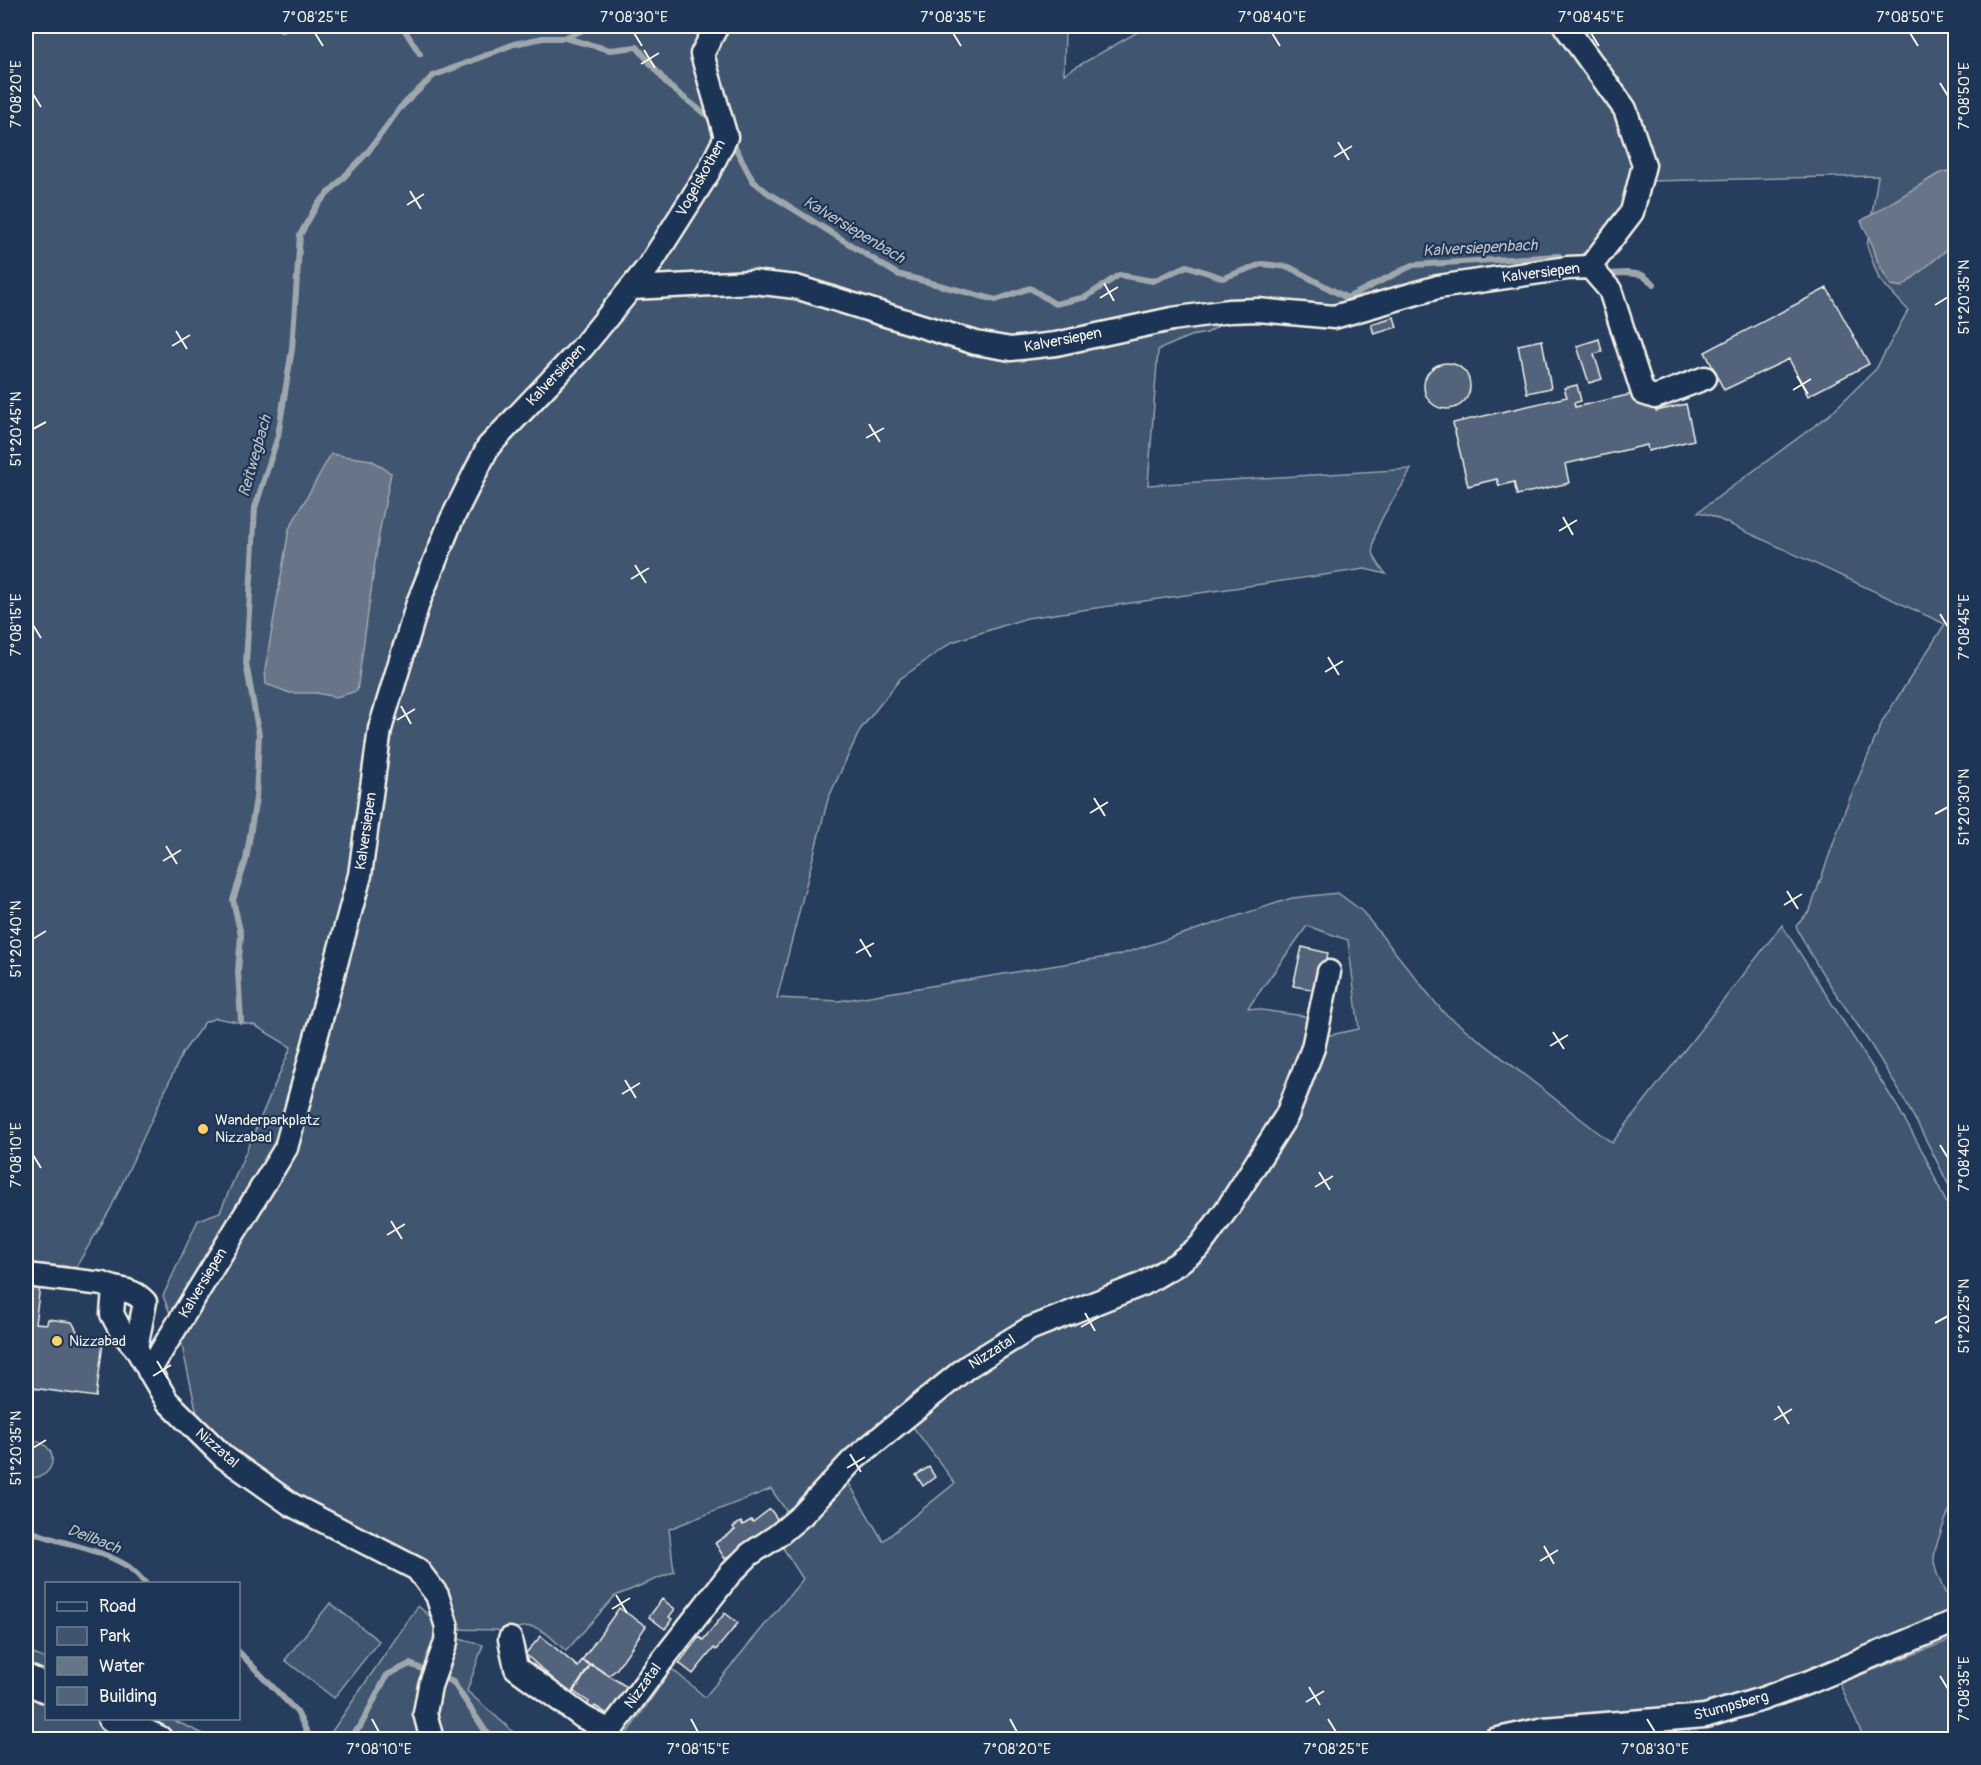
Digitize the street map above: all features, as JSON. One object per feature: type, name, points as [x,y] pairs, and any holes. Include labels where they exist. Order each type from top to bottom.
[{"type":"main road","points":[[26,1679],[45,1688]]},
{"type":"main road","points":[[114,1720],[158,1740]]},
{"type":"street","name":"Vogelskothen","points":[[631,288],[649,266],[702,182],[726,138],[702,54],[717,26]]},
{"type":"street","name":"Kalversiepen","points":[[149,1371],[286,1148],[360,874],[380,729],[418,603],[451,521],[488,447],[582,348],[631,288],[753,282],[796,287],[976,344],[1011,349],[1056,344],[1161,321],[1229,311],[1258,310],[1334,316],[1438,287],[1557,269],[1590,267],[1632,212],[1644,165],[1625,109],[1565,26]]},
{"type":"street","name":"Kalversiepen","points":[[1590,267],[1610,290],[1643,393],[1655,397],[1705,378]]},
{"type":"street","name":"Nizzatal","points":[[510,1640],[516,1668],[583,1717],[614,1735],[661,1662],[729,1575],[750,1554],[777,1536],[802,1515],[853,1460],[967,1367],[1029,1329],[1143,1284],[1177,1264],[1200,1246],[1229,1206],[1287,1115],[1313,1048],[1329,972]]},
{"type":"street","points":[[26,1275],[125,1289],[137,1293],[145,1302],[136,1348]]},
{"type":"street","name":"Nizzatal","points":[[105,1286],[112,1314],[121,1331],[136,1348],[167,1401],[224,1457],[292,1505],[417,1569],[437,1594],[447,1628],[446,1642],[430,1686],[426,1713],[432,1740]]},
{"type":"street","name":"Stumpsberg","points":[[1494,1740],[1544,1729],[1705,1716],[1812,1681],[1956,1621]]},
{"type":"green space","points":[[26,26],[1065,26],[1064,74],[1148,26],[1558,26],[1619,114],[1632,144],[1635,171],[1623,211],[1599,241],[1578,257],[1553,268],[1436,285],[1334,314],[1258,307],[1228,307],[1109,326],[1057,339],[1009,344],[1010,355],[1162,327],[1233,317],[1207,333],[1190,336],[1158,350],[1148,485],[1411,469],[1382,518],[1374,539],[1374,557],[1386,574],[1365,569],[1027,618],[952,642],[900,679],[860,730],[828,799],[777,998],[839,1001],[1119,955],[1292,898],[1338,893],[1362,911],[1443,1012],[1612,1143],[1782,925],[1897,1106],[1924,1154],[1955,1222],[1955,1500],[1942,1530],[1934,1562],[1942,1586],[1955,1608],[1955,1627],[1892,1655],[1821,1680],[1761,1700],[1705,1714],[1543,1727],[1481,1739],[623,1739],[672,1669],[705,1697],[803,1579],[778,1540],[844,1475],[883,1541],[955,1483],[907,1419],[969,1369],[1029,1331],[1143,1287],[1178,1268],[1219,1233],[1283,1128],[1298,1099],[1321,1037],[1359,1029],[1348,940],[1307,926],[1248,1008],[1318,1018],[1311,1049],[1284,1116],[1265,1148],[1201,1241],[1176,1261],[1143,1282],[1027,1327],[965,1366],[849,1459],[792,1519],[771,1489],[669,1529],[674,1572],[615,1596],[566,1651],[545,1633],[532,1627],[505,1633],[497,1630],[453,1629],[441,1593],[421,1568],[289,1496],[226,1449],[199,1423],[181,1341],[163,1296],[198,1220],[220,1212],[291,1047],[254,1025],[216,1018],[205,1022],[183,1052],[110,1210],[76,1267],[26,1263]]},
{"type":"green space","points":[[1572,26],[1955,26],[1955,1198],[1901,1094],[1815,961],[1796,926],[1810,910],[1845,810],[1883,720],[1945,624],[1710,515],[1698,512],[1829,415],[1876,369],[1908,310],[1879,279],[1867,246],[1878,176],[1650,181]]},
{"type":"green space","points":[[35,1441],[50,1450],[52,1464],[43,1475],[26,1476],[26,1444]]},
{"type":"green space","points":[[330,1603],[379,1641],[334,1698],[285,1660]]},
{"type":"green space","points":[[418,1606],[455,1638],[483,1645],[467,1691],[518,1736],[531,1739],[326,1740]]},
{"type":"green space","points":[[1955,1638],[1955,1739],[1864,1739],[1839,1682]]},
{"type":"green space","points":[[26,1651],[45,1659],[45,1720],[173,1720],[214,1739],[26,1739]]},
{"type":"green space","points":[[1688,1727],[1692,1739],[1524,1740]]},
{"type":"water","points":[[1947,171],[1955,181],[1955,243],[1902,287],[1891,285],[1878,263],[1861,221],[1938,174]]},
{"type":"water","points":[[331,454],[371,460],[391,473],[379,534],[357,691],[336,697],[316,693],[290,693],[266,684],[265,670],[289,529]]},
{"type":"building","points":[[1827,288],[1869,364],[1808,396],[1789,359],[1724,390],[1705,352]]},
{"type":"building","points":[[1394,317],[1397,327],[1374,334],[1371,324]]},
{"type":"building","points":[[1599,339],[1602,352],[1594,354],[1602,379],[1589,383],[1577,346]]},
{"type":"building","points":[[1542,340],[1551,388],[1527,393],[1518,345]]},
{"type":"building","points":[[1447,363],[1463,370],[1470,386],[1463,402],[1447,409],[1431,402],[1424,386],[1431,370]]},
{"type":"building","points":[[1577,385],[1581,401],[1574,403],[1575,407],[1637,393],[1653,399],[1656,411],[1686,404],[1694,440],[1648,451],[1647,445],[1565,464],[1569,483],[1517,495],[1514,482],[1499,486],[1497,479],[1468,486],[1453,423],[1567,397],[1564,388]]},
{"type":"building","points":[[1302,947],[1328,953],[1321,991],[1293,986]]},
{"type":"building","name":"Nizzabad","points":[[26,1285],[40,1287],[35,1323],[47,1324],[48,1319],[72,1322],[77,1331],[76,1340],[103,1343],[96,1397],[26,1387]]},
{"type":"building","points":[[929,1467],[935,1477],[923,1486],[916,1475]]},
{"type":"building","points":[[770,1509],[780,1523],[725,1559],[715,1543],[735,1530],[733,1527],[741,1522],[743,1525],[751,1520],[753,1522]]},
{"type":"building","points":[[662,1599],[675,1609],[665,1629],[649,1617]]},
{"type":"building","points":[[619,1608],[646,1626],[616,1670],[609,1675],[582,1660]]},
{"type":"building","points":[[725,1613],[738,1623],[693,1674],[679,1663],[699,1637],[703,1640]]},
{"type":"building","points":[[541,1636],[578,1667],[582,1660],[590,1665],[571,1695],[525,1654]]},
{"type":"building","points":[[591,1664],[630,1689],[612,1717],[595,1706],[592,1711],[586,1707],[589,1702],[574,1692]]},
{"type":"waterway","points":[[282,30],[286,26]]},
{"type":"waterway","points":[[402,26],[420,54]]},
{"type":"waterway","name":"Reitwegbach","points":[[241,1021],[238,971],[241,935],[233,900],[246,860],[256,798],[259,735],[246,663],[255,508],[278,436],[292,349],[300,235],[317,205],[367,153],[400,108],[433,76],[514,44],[543,38],[564,38],[592,26]]},
{"type":"waterway","name":"Kalversiepenbach","points":[[565,38],[610,50],[637,47],[669,86],[714,121]]},
{"type":"waterway","name":"Kalversiepenbach","points":[[735,147],[753,181],[768,193],[897,274],[996,300],[1030,288],[1055,304],[1086,297],[1119,275],[1153,281],[1187,266],[1223,278],[1262,264],[1289,267],[1347,298],[1413,265],[1559,256]]},
{"type":"waterway","name":"Kalversiepenbach","points":[[1605,274],[1642,275],[1654,284]]},
{"type":"waterway","name":"Deilbach","points":[[26,1529],[117,1560],[129,1567],[144,1582]]},
{"type":"waterway","name":"Deilbach","points":[[240,1653],[297,1712],[308,1734],[317,1740]]},
{"type":"waterway","name":"Deilbach","points":[[346,1740],[360,1727],[387,1675],[410,1664],[453,1682],[486,1732],[497,1740]]},
{"type":"place","name":"Wanderparkplatz Nizzabad","points":[[203,1129]]},
{"type":"place","name":"Nizzabad","points":[[57,1341]]}]
